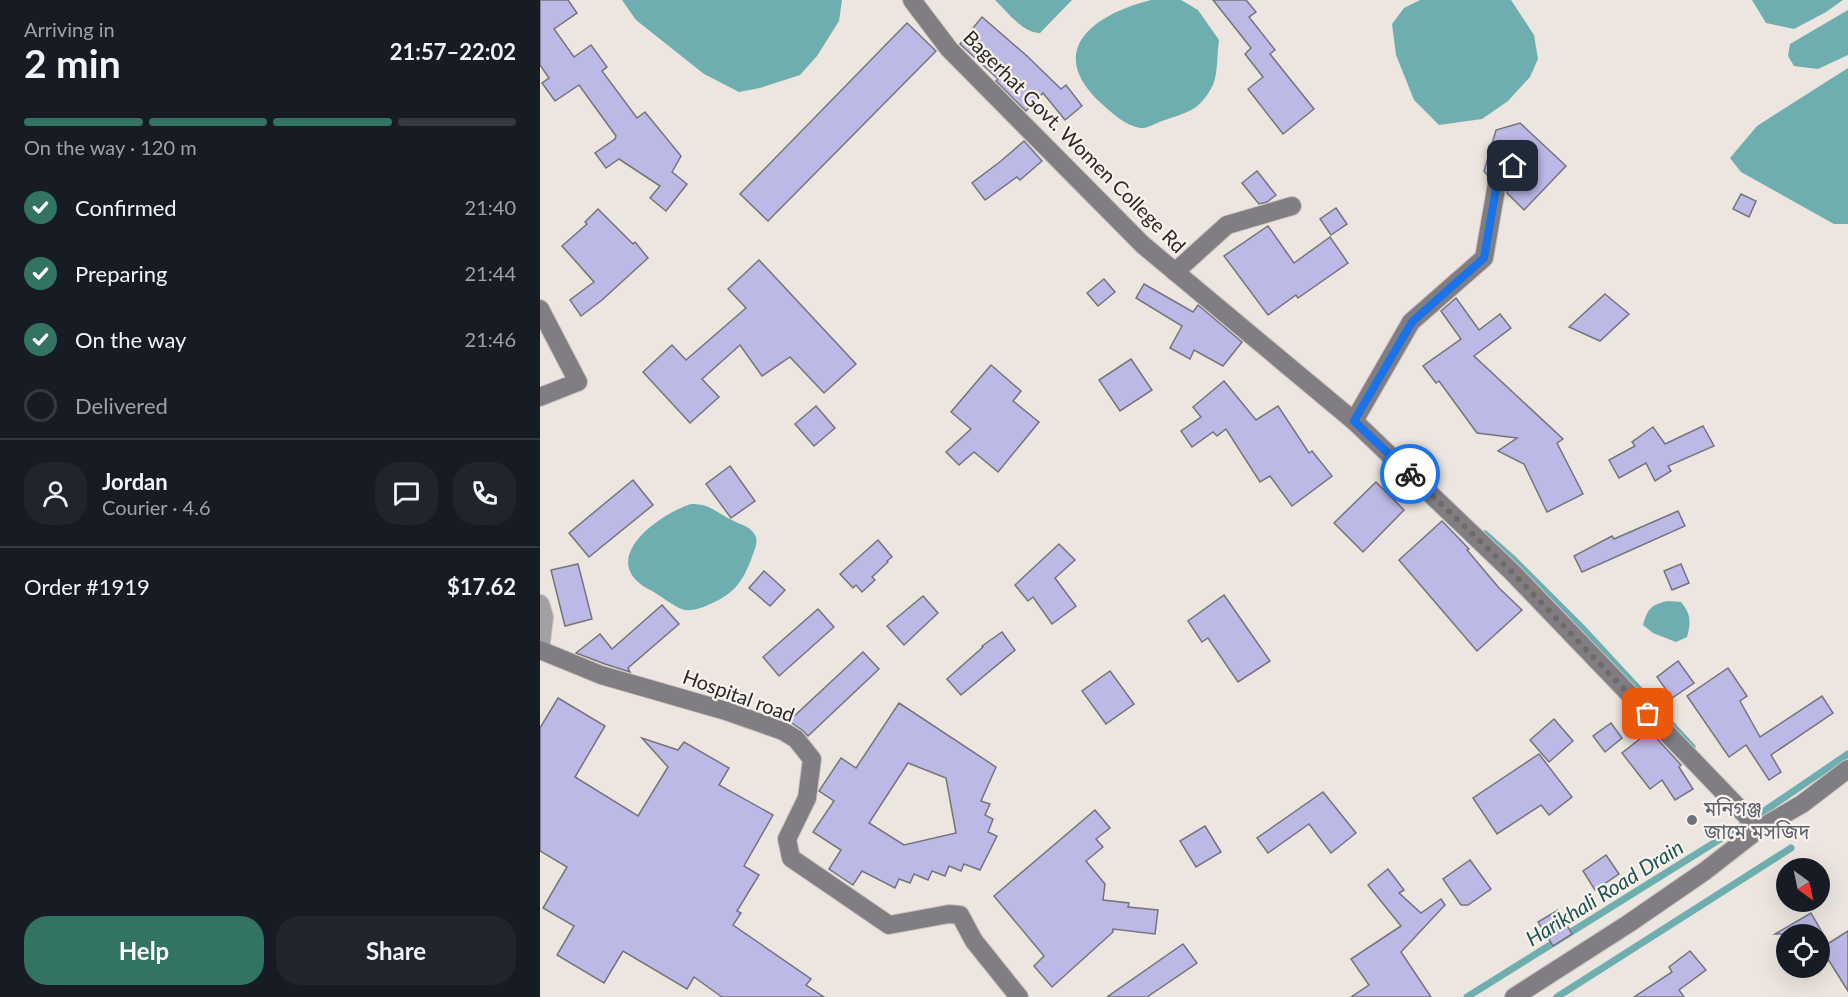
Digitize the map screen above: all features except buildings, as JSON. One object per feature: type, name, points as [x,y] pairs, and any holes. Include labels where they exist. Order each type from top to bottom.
[{"type":"street","name":"Bagerhat Govt. Women College Rd","points":[[912,0],[949,49],[1143,245],[1354,421],[1511,571],[1759,829]]},
{"type":"street","points":[[1354,421],[1412,322],[1484,258],[1497,183],[1513,166]]},
{"type":"street","points":[[1175,272],[1227,225],[1292,206]]},
{"type":"street","points":[[540,309],[578,382],[540,397]]},
{"type":"street","points":[[540,604],[544,618],[540,650]]},
{"type":"street","name":"Hospital road","points":[[540,650],[601,675],[726,711],[783,731],[796,739],[812,759],[807,798],[788,839],[791,858],[889,925],[949,914],[960,915],[974,941],[1019,997]]},
{"type":"street","points":[[1514,997],[1628,924],[1759,829],[1802,804],[1848,769]]},
{"type":"water","points":[[622,0],[842,0],[839,21],[817,56],[800,75],[739,92],[704,74],[636,20]]},
{"type":"water","points":[[995,0],[1072,0],[1040,33],[1021,26]]},
{"type":"water","points":[[1151,0],[1181,0],[1198,10],[1219,40],[1216,75],[1208,94],[1192,110],[1140,128],[1115,115],[1085,85],[1077,67],[1077,51],[1083,37],[1095,25],[1130,6]]},
{"type":"water","points":[[1420,0],[1511,0],[1534,35],[1538,59],[1530,77],[1508,101],[1482,119],[1439,125],[1414,100],[1396,55],[1392,24],[1404,8]]},
{"type":"water","points":[[1752,0],[1843,0],[1794,29],[1766,23]]},
{"type":"water","points":[[1848,10],[1848,55],[1818,69],[1794,66],[1788,56],[1790,44]]},
{"type":"water","points":[[1848,68],[1848,224],[1834,224],[1741,172],[1730,158],[1757,126]]},
{"type":"water","points":[[691,504],[707,506],[747,527],[753,532],[756,540],[749,566],[736,587],[717,601],[688,610],[677,607],[650,590],[635,578],[628,566],[630,553],[637,540],[649,528]]},
{"type":"water","points":[[1668,601],[1681,602],[1689,618],[1687,637],[1676,642],[1653,633],[1643,625],[1651,608]]},
{"type":"waterway","points":[[1485,534],[1581,627],[1692,747]]},
{"type":"waterway","name":"Harikhali Road Drain","points":[[1467,997],[1754,818],[1848,754]]},
{"type":"waterway","name":"Harikhali Road Drain","points":[[1557,997],[1791,848]]},
{"type":"way so far","points":[[1410,474],[1511,571],[1648,714]]},
{"type":"place","name":"মনিগঞ্জ জামে মসজিদ","points":[[1692,820]]},
{"type":"route","points":[[1410,474],[1354,421],[1412,322],[1484,258],[1497,183],[1513,166]]}]
